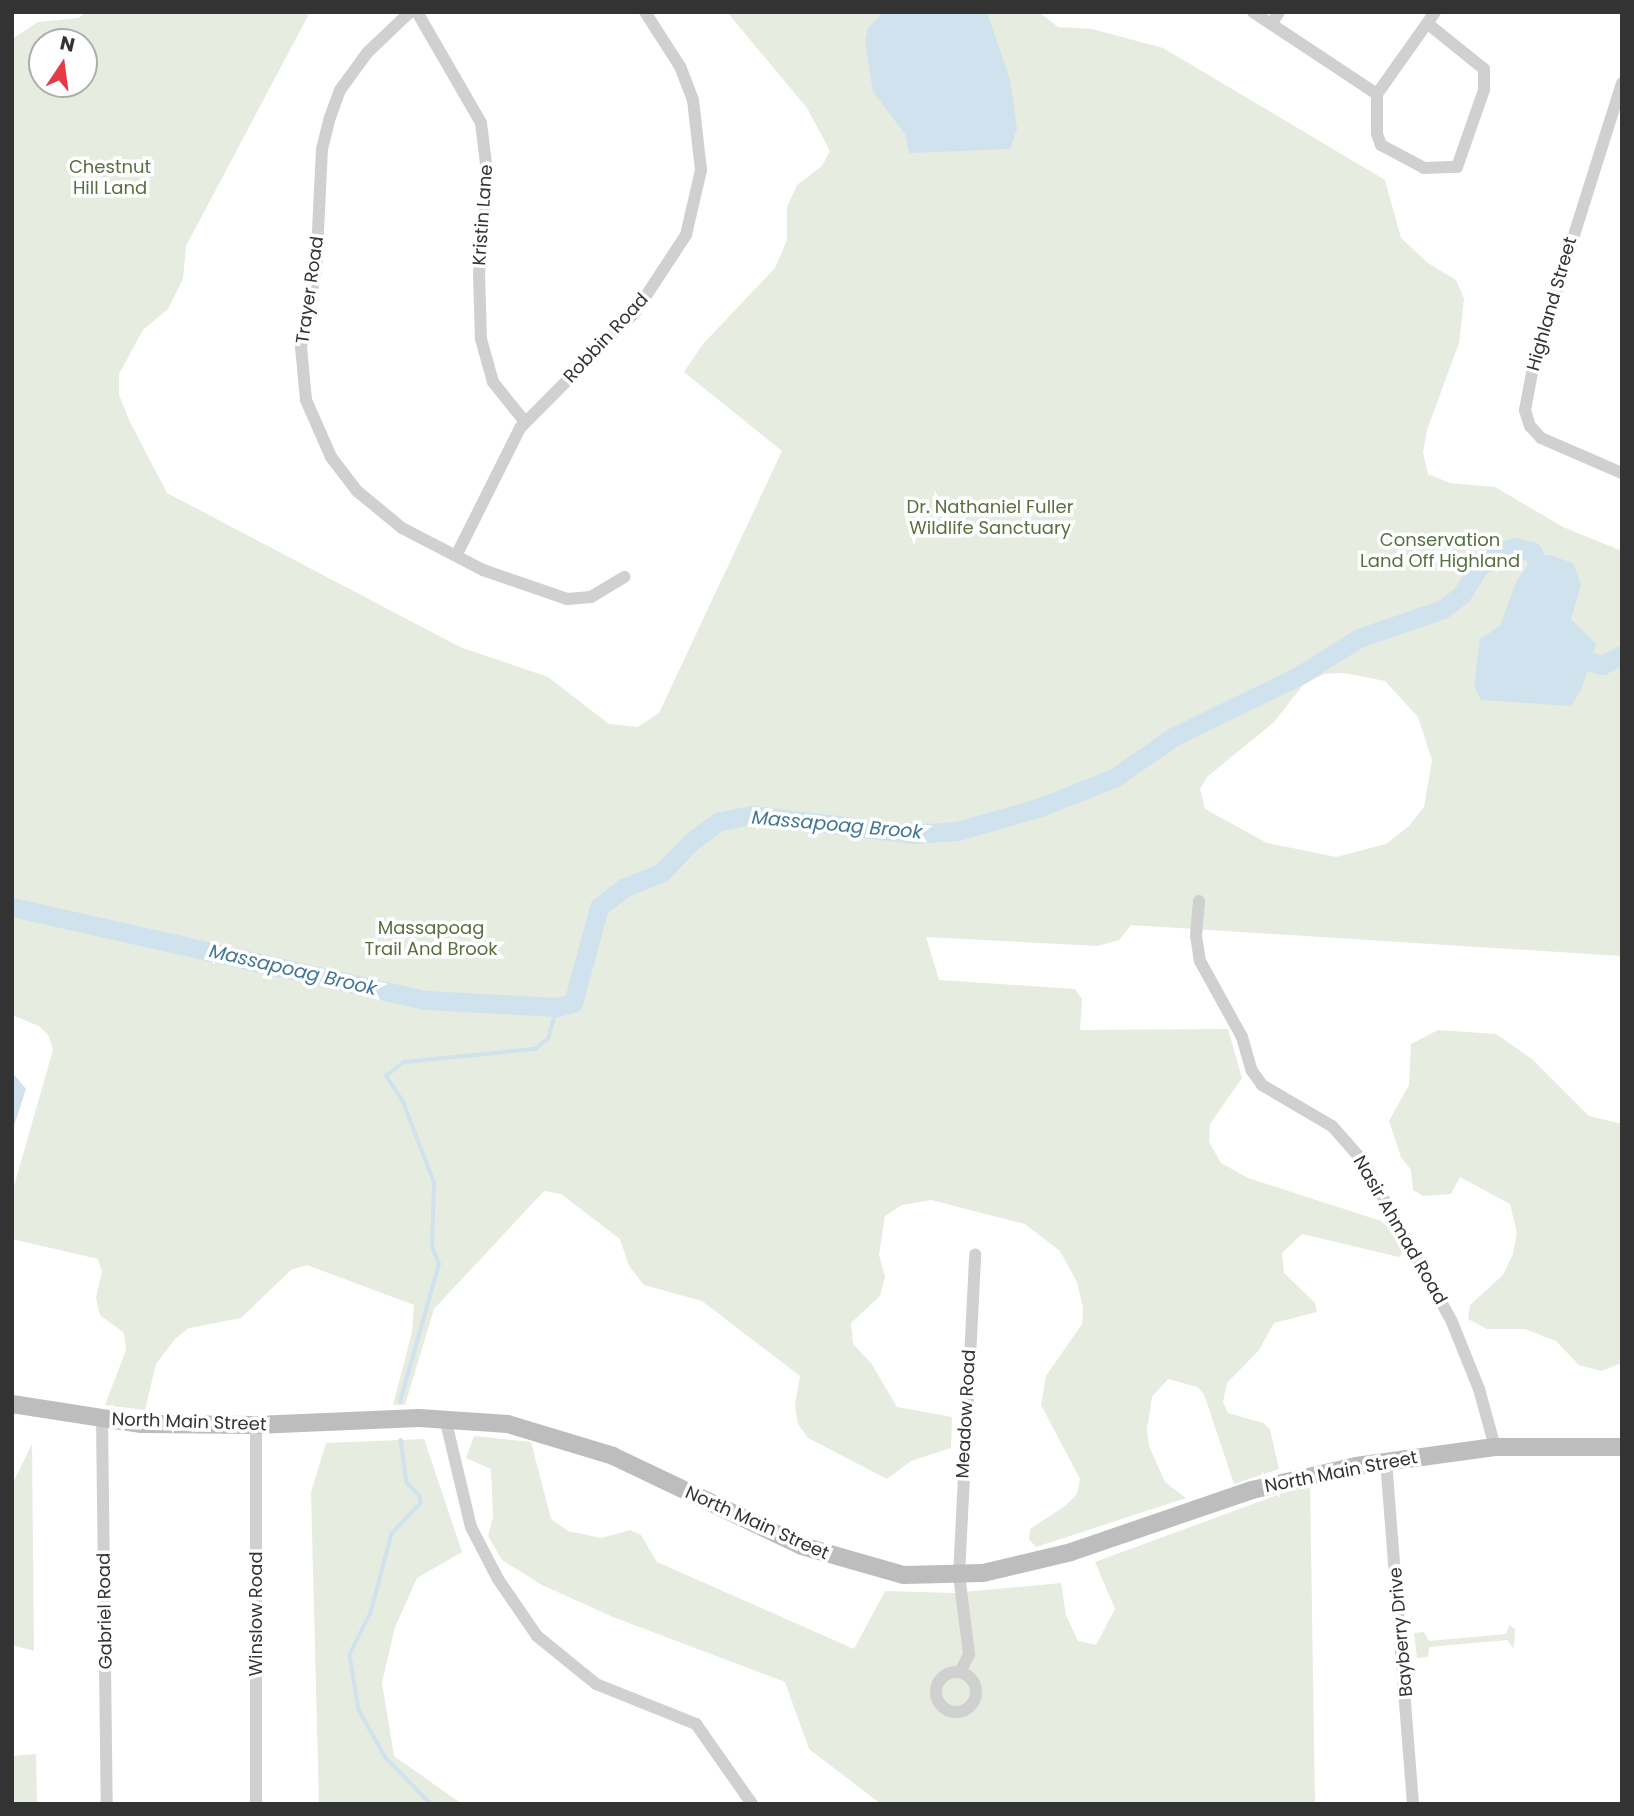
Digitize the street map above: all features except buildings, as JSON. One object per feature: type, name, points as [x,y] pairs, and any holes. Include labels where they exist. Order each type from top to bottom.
[{"type":"main road","name":"North Main Street","points":[[12,1404],[102,1419],[256,1425],[445,1418],[508,1424],[569,1440],[802,1546],[875,1571],[958,1575],[1071,1552],[1252,1490],[1385,1461],[1495,1447],[1622,1447]]},
{"type":"street","name":"Trayer Road","points":[[410,12],[367,53],[340,90],[330,117],[323,149],[316,271],[301,347],[306,400],[315,425],[331,457],[357,491],[402,528],[456,556],[538,592],[566,599],[591,597],[624,577]]},
{"type":"street","name":"Kristin Lane","points":[[416,12],[481,123],[488,180],[479,273],[481,340],[494,382],[525,422]]},
{"type":"street","name":"Robbin Road","points":[[456,556],[509,445],[525,422],[636,311],[686,235],[701,170],[693,100],[681,68],[645,12]]},
{"type":"street","points":[[1253,12],[1377,94]]},
{"type":"street","points":[[1271,24],[1279,12]]},
{"type":"street","points":[[1427,24],[1484,69],[1484,90],[1457,167],[1424,168],[1381,145],[1377,134],[1377,94],[1435,12]]},
{"type":"street","name":"Highland Street","points":[[1621,469],[1541,438],[1530,426],[1525,410],[1538,349],[1622,83]]},
{"type":"street","name":"Nasir Ahmad Road","points":[[1199,901],[1196,936],[1200,961],[1242,1037],[1252,1071],[1262,1085],[1332,1126],[1362,1160],[1452,1322],[1479,1389],[1495,1447]]},
{"type":"street","name":"Meadow Road","points":[[960,1672],[969,1654],[958,1575],[975,1254]]},
{"type":"street","points":[[445,1418],[471,1527],[498,1579],[537,1636],[596,1684],[696,1724],[752,1804]]},
{"type":"street","name":"Gabriel Road","points":[[102,1419],[107,1804]]},
{"type":"street","name":"Winslow Road","points":[[256,1425],[256,1804]]},
{"type":"street","name":"Bayberry Drive","points":[[1385,1461],[1413,1804]]},
{"type":"green space","points":[[86,12],[310,12],[186,246],[183,279],[168,309],[143,330],[119,374],[119,395],[130,422],[167,493],[460,647],[548,677],[609,724],[638,727],[659,713],[782,451],[684,372],[703,344],[775,268],[787,240],[787,207],[797,185],[822,166],[830,151],[807,108],[727,12],[1039,12],[1058,27],[1092,29],[1163,48],[1385,180],[1401,238],[1428,263],[1456,280],[1464,299],[1459,343],[1427,430],[1423,453],[1428,474],[1450,483],[1495,487],[1563,527],[1622,551],[1622,956],[1131,925],[1119,940],[1098,946],[926,937],[939,980],[1075,989],[1082,999],[1080,1030],[1228,1029],[1242,1078],[1210,1124],[1209,1142],[1221,1163],[1248,1178],[1381,1221],[1391,1230],[1403,1252],[1399,1257],[1302,1234],[1282,1253],[1284,1273],[1315,1303],[1317,1312],[1274,1323],[1259,1350],[1227,1383],[1223,1402],[1228,1413],[1263,1423],[1270,1429],[1279,1469],[1234,1484],[1204,1394],[1197,1387],[1168,1379],[1152,1397],[1147,1429],[1149,1446],[1165,1482],[1186,1498],[1036,1547],[1029,1539],[1030,1529],[1065,1506],[1077,1494],[1080,1479],[1041,1405],[1046,1376],[1082,1324],[1083,1308],[1077,1282],[1060,1251],[1025,1224],[931,1200],[902,1205],[885,1216],[879,1255],[885,1277],[880,1296],[851,1323],[853,1344],[871,1363],[897,1407],[952,1417],[951,1448],[911,1461],[887,1479],[808,1438],[798,1424],[795,1405],[800,1376],[702,1301],[644,1285],[629,1266],[620,1239],[561,1194],[544,1191],[434,1309],[405,1405],[393,1405],[412,1332],[414,1305],[307,1265],[291,1270],[241,1318],[189,1328],[175,1339],[156,1364],[145,1410],[105,1405],[126,1350],[124,1333],[100,1315],[96,1298],[102,1272],[98,1259],[12,1239],[12,1193],[53,1050],[49,1036],[39,1026],[12,1015],[12,39],[28,29],[28,98],[98,98],[98,28],[29,28],[38,22],[79,18]],"holes":[[[1344,673],[1385,681],[1418,717],[1432,760],[1424,807],[1409,826],[1386,844],[1336,857],[1267,843],[1205,809],[1200,789],[1207,777],[1274,722],[1303,685],[1324,674]]]},
{"type":"green space","points":[[1438,1030],[1496,1034],[1532,1059],[1589,1116],[1622,1124],[1622,1363],[1601,1371],[1579,1365],[1556,1341],[1525,1329],[1487,1329],[1468,1319],[1470,1305],[1503,1275],[1513,1254],[1517,1233],[1510,1204],[1460,1177],[1451,1194],[1423,1196],[1413,1190],[1411,1170],[1401,1157],[1389,1121],[1409,1085],[1411,1044]]},
{"type":"green space","points":[[474,1436],[531,1442],[551,1519],[568,1531],[601,1538],[630,1530],[641,1535],[657,1562],[854,1649],[885,1591],[953,1593],[1061,1583],[1066,1615],[1078,1641],[1096,1645],[1115,1609],[1095,1562],[1310,1483],[1315,1804],[881,1804],[809,1749],[785,1682],[613,1617],[542,1585],[502,1560],[488,1536],[493,1517],[491,1469],[466,1458]]},
{"type":"green space","points":[[424,1439],[462,1552],[417,1578],[395,1627],[382,1683],[394,1756],[462,1804],[319,1804],[311,1492],[326,1443]]},
{"type":"green space","points":[[32,1444],[34,1651],[12,1645],[12,1485]]},
{"type":"green space","points":[[1509,1625],[1515,1629],[1514,1649],[1507,1640],[1429,1647],[1428,1657],[1417,1658],[1414,1633],[1424,1632],[1429,1641],[1506,1634]]},
{"type":"green space","points":[[36,1754],[37,1804],[12,1804],[12,1756]]},
{"type":"water","points":[[884,12],[987,12],[1010,80],[1017,129],[1010,149],[909,153],[905,134],[873,92],[865,41],[868,28]]},
{"type":"water","points":[[1549,555],[1573,563],[1581,584],[1571,619],[1596,644],[1581,690],[1571,706],[1481,700],[1474,686],[1480,639],[1500,626],[1517,580],[1535,556]]},
{"type":"water","points":[[12,1072],[26,1089],[12,1132]]},
{"type":"waterway","name":"Massapoag Brook","points":[[12,907],[425,1000],[557,1007],[573,1003],[599,907],[623,888],[661,873],[692,841],[720,821],[752,815],[913,834],[957,831],[1038,808],[1114,778],[1173,737],[1300,675],[1359,638],[1443,609],[1462,594],[1479,567],[1502,551],[1514,547],[1532,551],[1545,579]]},
{"type":"waterway","name":"Massapoag Brook","points":[[1570,646],[1574,657],[1602,665],[1622,655]]},
{"type":"waterway","points":[[400,1402],[439,1264],[432,1247],[434,1183],[403,1102],[386,1076],[404,1062],[535,1049],[548,1039],[557,1007]]},
{"type":"waterway","points":[[401,1440],[407,1483],[420,1496],[421,1503],[392,1534],[371,1613],[350,1655],[359,1710],[386,1758],[431,1804]]},
{"type":"park label","name":"Chestnut Hill Land","points":[[110,178]]},
{"type":"park label","name":"Dr. Nathaniel Fuller Wildlife Sanctuary","points":[[990,518]]},
{"type":"park label","name":"Conservation Land Off Highland","points":[[1440,551]]},
{"type":"park label","name":"Massapoag Trail And Brook","points":[[431,939]]}]
